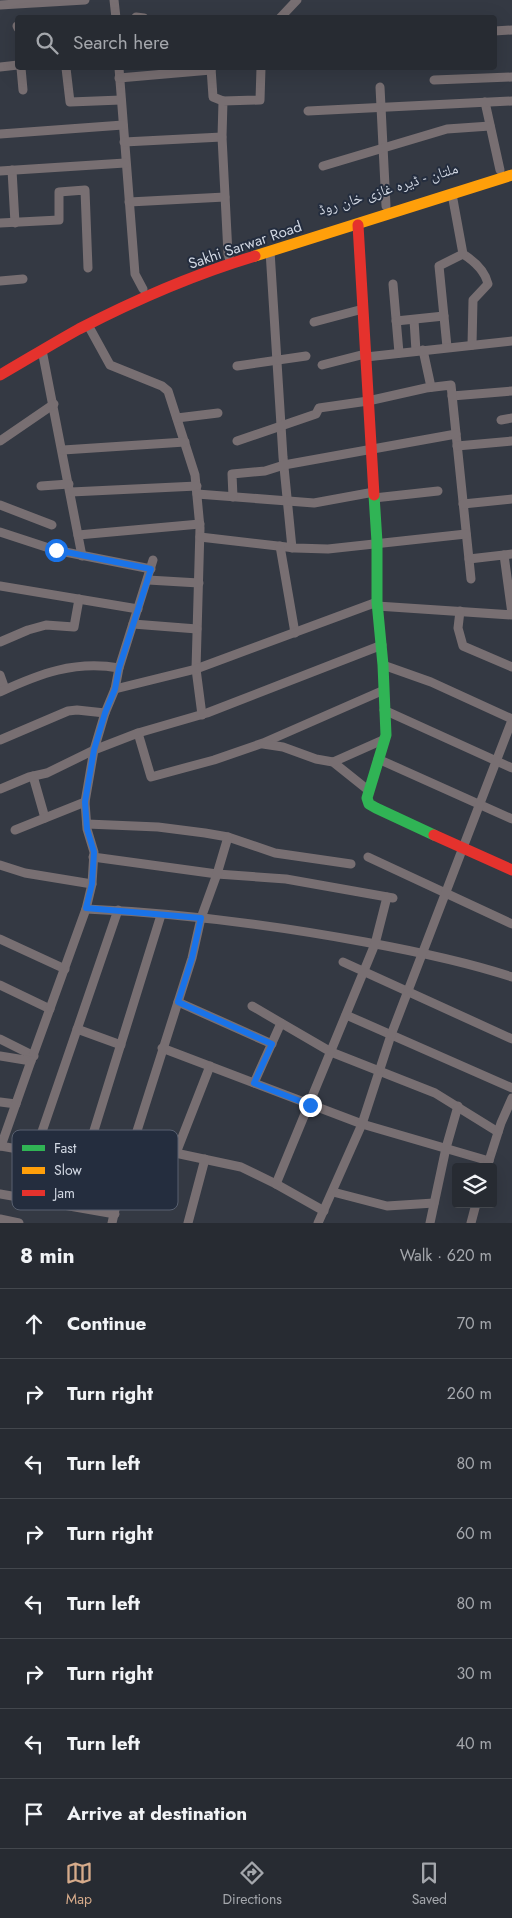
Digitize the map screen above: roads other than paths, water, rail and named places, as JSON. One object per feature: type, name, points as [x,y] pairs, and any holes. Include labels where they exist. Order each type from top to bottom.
[{"type":"main road","name":"ملتان - ڈیرہ غازی خان روڈ","points":[[8,363],[64,327],[143,289],[386,206],[512,166]]},
{"type":"main road","name":"Sakhi Sarwar Road","points":[[0,375],[8,363],[42,350],[88,325],[230,258],[270,251],[512,175]]},
{"type":"main road","points":[[358,224],[377,545],[377,604],[384,665],[386,735],[367,798],[369,804],[512,870]]},
{"type":"street","points":[[1,3],[85,0]]},
{"type":"street","points":[[114,0],[116,15]]},
{"type":"street","points":[[283,15],[297,0]]},
{"type":"street","points":[[497,31],[512,30]]},
{"type":"street","points":[[0,67],[15,65]]},
{"type":"street","points":[[21,70],[23,90]]},
{"type":"street","points":[[66,70],[70,102],[121,100]]},
{"type":"street","points":[[119,70],[135,274],[143,289]]},
{"type":"street","points":[[119,78],[201,70]]},
{"type":"street","points":[[211,70],[213,97],[223,101],[260,100],[261,70]]},
{"type":"street","points":[[434,80],[512,77]]},
{"type":"street","points":[[380,86],[386,206]]},
{"type":"street","points":[[223,101],[222,137],[230,258]]},
{"type":"street","points":[[308,112],[512,101]]},
{"type":"street","points":[[485,102],[500,170]]},
{"type":"street","points":[[0,134],[122,125]]},
{"type":"street","points":[[323,166],[447,129],[490,126]]},
{"type":"street","points":[[124,142],[222,137]]},
{"type":"street","points":[[0,171],[125,163]]},
{"type":"street","points":[[12,170],[15,223]]},
{"type":"street","points":[[0,224],[60,220],[59,192],[85,190],[88,268]]},
{"type":"street","points":[[452,194],[463,254],[472,260],[487,277],[488,284],[473,300],[472,345]]},
{"type":"street","points":[[129,202],[225,197]]},
{"type":"street","points":[[270,251],[281,426],[292,548]]},
{"type":"street","points":[[447,348],[439,266],[463,254]]},
{"type":"street","points":[[0,281],[23,279]]},
{"type":"street","points":[[393,284],[399,353]]},
{"type":"street","points":[[314,322],[363,309]]},
{"type":"street","points":[[396,321],[444,316]]},
{"type":"street","points":[[414,320],[420,351],[431,387]]},
{"type":"street","points":[[88,325],[110,365],[162,386],[168,391],[196,475],[200,524],[196,669],[202,714]]},
{"type":"street","points":[[322,365],[366,355],[512,341]]},
{"type":"street","points":[[42,350],[63,450],[82,556]]},
{"type":"street","points":[[237,366],[306,356]]},
{"type":"street","points":[[236,441],[316,414],[319,408],[368,401],[431,387],[451,385],[471,579]]},
{"type":"street","points":[[452,396],[512,390]]},
{"type":"street","points":[[0,441],[54,404]]},
{"type":"street","points":[[177,418],[218,413]]},
{"type":"street","points":[[502,420],[512,418]]},
{"type":"street","points":[[233,497],[232,474],[265,471],[284,465],[456,434]]},
{"type":"street","points":[[457,446],[512,441]]},
{"type":"street","points":[[63,450],[185,442]]},
{"type":"street","points":[[41,486],[197,490],[233,497],[314,503],[374,495],[438,491]]},
{"type":"street","points":[[463,504],[512,499]]},
{"type":"street","points":[[0,505],[52,526]]},
{"type":"street","points":[[78,536],[200,524]]},
{"type":"street","points":[[0,532],[56,550],[82,556],[152,564],[119,668],[115,689],[105,713],[94,750],[85,802],[93,857],[92,884],[86,908],[0,1146]]},
{"type":"street","points":[[200,537],[292,548],[328,549],[466,534]]},
{"type":"street","points":[[280,546],[295,632]]},
{"type":"street","points":[[115,689],[196,669],[377,604],[512,614],[508,554],[469,558]]},
{"type":"street","points":[[148,580],[199,584]]},
{"type":"street","points":[[0,586],[138,609]]},
{"type":"street","points":[[0,642],[28,630],[46,625],[74,628],[79,599]]},
{"type":"street","points":[[460,611],[458,628],[463,646],[512,667]]},
{"type":"street","points":[[133,624],[197,629]]},
{"type":"street","points":[[0,789],[33,776],[47,773],[94,750],[138,733],[202,714],[382,645]]},
{"type":"street","points":[[0,674],[3,690],[47,672],[57,670],[101,665],[119,668]]},
{"type":"street","points":[[318,1223],[362,1124],[391,1035],[512,719],[431,682],[384,665]]},
{"type":"street","points":[[138,733],[151,777],[263,744],[384,690]]},
{"type":"street","points":[[384,710],[512,768]]},
{"type":"street","points":[[0,740],[68,711],[105,713]]},
{"type":"street","points":[[333,762],[385,739]]},
{"type":"street","points":[[263,744],[333,762],[368,790]]},
{"type":"street","points":[[378,759],[512,819]]},
{"type":"street","points":[[33,776],[46,818]]},
{"type":"street","points":[[15,830],[85,802]]},
{"type":"street","points":[[87,824],[158,827],[228,837],[275,853],[351,864]]},
{"type":"street","points":[[137,1130],[192,958],[201,918],[228,837]]},
{"type":"street","points":[[93,857],[217,874],[286,879],[390,898],[375,944],[276,1184]]},
{"type":"street","points":[[368,857],[512,924]]},
{"type":"street","points":[[0,864],[25,873],[92,884]]},
{"type":"street","points":[[86,908],[292,928],[422,953],[478,966],[512,977]]},
{"type":"street","points":[[43,1130],[118,910]]},
{"type":"street","points":[[94,1130],[162,915]]},
{"type":"street","points":[[0,940],[65,969]]},
{"type":"street","points":[[343,962],[512,1039]]},
{"type":"street","points":[[0,985],[50,1010]]},
{"type":"street","points":[[178,1002],[272,1044]]},
{"type":"street","points":[[252,1006],[331,1052],[435,1093],[498,1132]]},
{"type":"street","points":[[346,1015],[512,1088]]},
{"type":"street","points":[[254,1083],[281,1023]]},
{"type":"street","points":[[77,1029],[121,1045]]},
{"type":"street","points":[[0,1039],[33,1059]]},
{"type":"street","points":[[162,1048],[362,1124],[446,1148],[485,1163]]},
{"type":"street","points":[[0,1056],[33,1059]]},
{"type":"street","points":[[178,1148],[210,1066]]},
{"type":"street","points":[[488,1163],[498,1132],[509,1112],[512,1098]]},
{"type":"street","points":[[0,1102],[16,1104]]},
{"type":"street","points":[[430,1223],[446,1148],[458,1106]]},
{"type":"street","points":[[178,1153],[241,1167],[324,1211]]},
{"type":"street","points":[[188,1223],[205,1160]]},
{"type":"street","points":[[333,1192],[387,1206],[434,1203]]},
{"type":"street","points":[[471,1223],[475,1208]]},
{"type":"street","points":[[75,1210],[113,1218]]},
{"type":"street","points":[[0,1219],[19,1223]]}]
